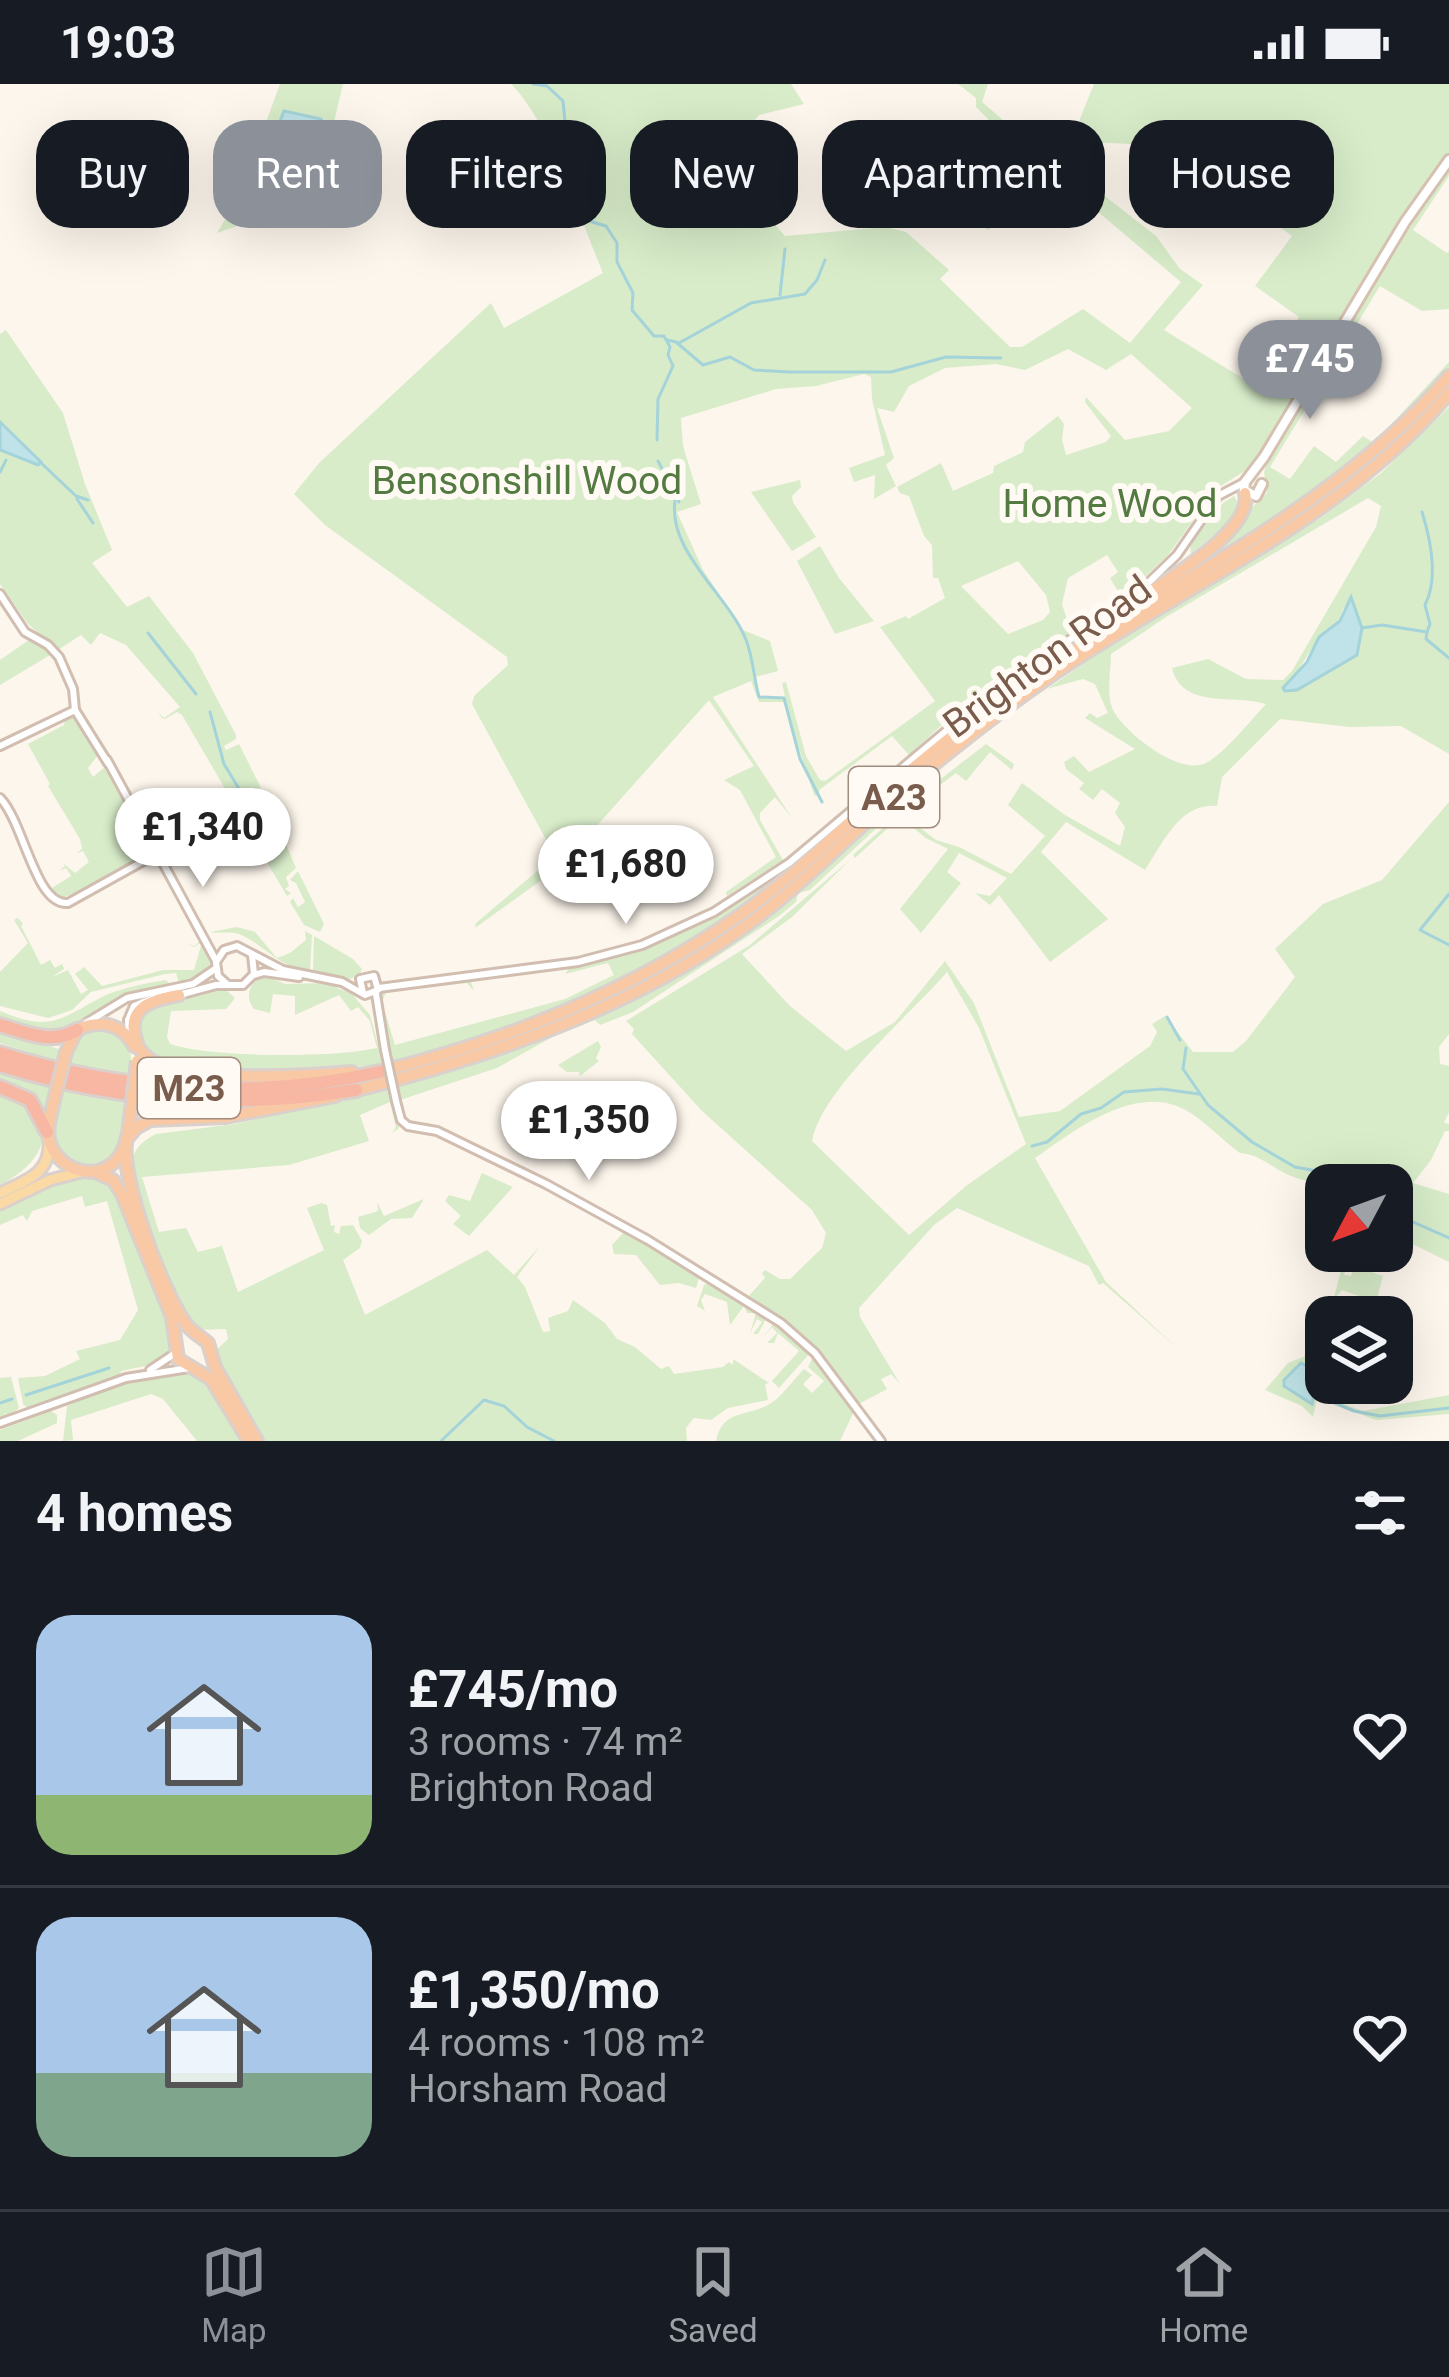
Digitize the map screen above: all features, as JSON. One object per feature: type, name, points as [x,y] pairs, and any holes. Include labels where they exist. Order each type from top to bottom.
[{"type":"highway","name":"A23","points":[[140,1057],[218,1073],[380,1072],[440,1057],[547,1018],[635,978],[698,943],[771,892],[958,732],[1069,653],[1326,492],[1395,434],[1449,376]]},
{"type":"highway","name":"A23","points":[[126,1141],[139,1125],[153,1120],[260,1112],[442,1069],[550,1030],[653,983],[768,909],[917,778],[1036,686],[1334,502],[1403,442],[1449,393]]},
{"type":"highway","points":[[1069,653],[1212,547],[1244,514],[1246,486]]},
{"type":"highway","points":[[179,994],[149,1001],[136,1011],[133,1032],[140,1057],[126,1141],[126,1173],[131,1196],[182,1317],[206,1340],[253,1441]]},
{"type":"highway","points":[[0,1025],[49,1038],[107,1024],[131,1039],[140,1057]]},
{"type":"highway","points":[[48,1135],[66,1052],[78,1030]]},
{"type":"highway","name":"M23","points":[[0,1053],[106,1079],[198,1089],[289,1087],[380,1072]]},
{"type":"highway","name":"M23","points":[[0,1065],[68,1084],[155,1098],[267,1100],[356,1090]]},
{"type":"highway","points":[[0,1087],[31,1100],[61,1160],[81,1172],[111,1179],[120,1191],[172,1317],[179,1361],[215,1384],[253,1441]]},
{"type":"highway","points":[[95,1172],[115,1162],[126,1141]]},
{"type":"highway","points":[[178,1345],[195,1334]]},
{"type":"highway","points":[[192,1368],[210,1355]]},
{"type":"main road","points":[[1246,486],[1405,222],[1449,160]]},
{"type":"main road","points":[[1246,486],[1256,496],[1262,490],[1264,458]]},
{"type":"main road","points":[[1246,486],[1262,484]]},
{"type":"main road","points":[[0,1193],[43,1169],[49,1156],[48,1135]]},
{"type":"main road","points":[[0,1204],[50,1180],[81,1172]]},
{"type":"street","name":"Brighton Road","points":[[364,994],[395,983],[578,962],[641,944],[714,912],[801,853],[964,715],[1144,587],[1171,561],[1226,490],[1246,486]]},
{"type":"street","points":[[0,594],[25,632],[59,657],[73,688],[75,710],[203,931],[228,985]]},
{"type":"street","points":[[0,746],[75,710]]},
{"type":"street","points":[[0,798],[21,829],[30,862],[58,904],[68,903],[156,854]]},
{"type":"street","points":[[203,931],[217,946],[239,946],[276,967],[309,976]]},
{"type":"street","points":[[78,1030],[127,998],[193,984],[216,965],[227,948]]},
{"type":"street","points":[[250,952],[253,976]]},
{"type":"street","points":[[131,1039],[128,1022],[137,1003],[240,986],[268,972],[342,982],[368,975],[376,978],[376,1012],[401,1120],[407,1126],[437,1131],[529,1175],[626,1227],[773,1318],[809,1346],[881,1441]]},
{"type":"street","name":"Brighton Road","points":[[376,978],[395,983]]},
{"type":"street","points":[[360,980],[376,1012]]},
{"type":"street","points":[[342,982],[364,994]]},
{"type":"street","points":[[0,1423],[147,1372],[170,1359],[178,1345]]},
{"type":"street","points":[[147,1372],[192,1368]]},
{"type":"green space","points":[[280,84],[343,84],[334,120],[284,111],[280,120],[267,120]]},
{"type":"green space","points":[[511,84],[791,84],[804,104],[755,120],[630,120],[630,228],[778,228],[785,236],[875,228],[906,232],[949,270],[940,279],[1010,347],[1022,347],[1083,309],[1130,343],[1181,282],[1105,218],[1105,196],[1129,215],[1129,228],[1146,228],[1180,269],[1203,285],[1164,330],[1257,387],[1299,317],[1255,286],[1292,236],[1281,228],[1334,228],[1334,120],[1129,120],[1129,144],[1105,143],[1105,120],[1079,120],[1094,84],[1449,84],[1449,160],[1248,469],[1216,489],[1168,555],[1122,598],[1110,578],[1118,572],[1107,555],[1068,578],[1062,604],[1071,632],[958,710],[909,755],[892,736],[819,790],[819,797],[814,795],[784,702],[759,702],[751,681],[713,697],[792,818],[775,797],[760,813],[783,860],[727,896],[726,892],[776,857],[740,790],[724,780],[754,766],[709,700],[561,866],[475,928],[555,856],[472,704],[474,696],[508,665],[507,657],[325,525],[294,494],[319,463],[491,303],[504,328],[603,273],[586,228],[606,228],[606,120],[538,120]],"holes":[[[1068,349],[1106,370],[1131,354],[1192,408],[1169,431],[1125,440],[1086,397],[1111,436],[1106,442],[1066,455],[1064,424],[1058,416],[1025,442],[1023,452],[994,466],[993,473],[953,491],[941,463],[897,487],[909,496],[932,545],[933,578],[938,578],[945,598],[908,619],[880,627],[935,701],[825,781],[820,780],[806,756],[786,682],[782,683],[785,697],[759,696],[755,677],[778,671],[770,641],[743,630],[703,570],[677,512],[701,504],[683,446],[681,418],[776,389],[816,386],[864,374],[871,377],[885,455],[849,468],[854,482],[875,475],[874,499],[896,486],[886,465],[894,458],[877,408],[894,412],[909,386],[945,368],[996,364],[1025,370]],[[1018,561],[1046,595],[1050,612],[1043,620],[1008,634],[961,586]]]},
{"type":"green space","points":[[958,84],[988,84],[982,102],[1003,120],[989,120],[976,107],[976,98]]},
{"type":"green space","points":[[1449,164],[1449,176],[1413,230],[1449,251],[1449,309],[1422,311],[1380,286],[1270,467],[1290,479],[1314,446],[1336,462],[1363,436],[1374,443],[1266,525],[1218,550],[1267,493],[1268,457]]},
{"type":"green space","points":[[6,330],[63,413],[112,550],[92,563],[127,607],[149,596],[193,653],[236,735],[224,746],[226,750],[239,744],[261,788],[234,804],[182,715],[177,712],[165,719],[162,718],[158,712],[164,718],[180,707],[126,645],[100,633],[91,645],[81,635],[58,650],[28,624],[0,584],[0,334]]},
{"type":"green space","points":[[1449,362],[1449,368],[1394,425],[1375,442]]},
{"type":"green space","points":[[1449,407],[1449,754],[1401,726],[1350,727],[1280,719],[1222,777],[1217,806],[1204,806],[1183,817],[1145,870],[1066,822],[1041,852],[1108,919],[1050,962],[999,895],[990,905],[975,893],[990,896],[1007,878],[959,853],[947,872],[961,883],[921,933],[900,909],[948,849],[900,817],[855,858],[916,798],[986,744],[1014,764],[1012,770],[990,752],[966,781],[956,773],[902,814],[936,840],[1011,874],[1045,836],[1008,805],[1022,783],[1065,815],[1120,846],[1125,827],[1115,813],[1120,803],[1102,789],[1093,800],[1079,789],[1084,783],[1064,762],[1074,756],[1089,772],[1135,749],[1085,718],[1090,713],[1097,718],[1108,713],[1095,684],[1083,679],[1047,689],[1322,517],[1381,473]],"holes":[[[1368,498],[1381,506],[1376,527],[1283,680],[1246,679],[1208,659],[1172,668],[1178,681],[1198,695],[1266,704],[1229,745],[1213,759],[1195,765],[1168,758],[1129,730],[1111,704],[1111,654]],[[1343,608],[1362,637],[1357,655],[1297,690],[1283,690]]]},
{"type":"green space","points":[[800,480],[793,502],[816,537],[792,551],[751,492]]},
{"type":"green space","points":[[1234,496],[1239,505],[1225,526],[1191,554],[1190,544]]},
{"type":"green space","points":[[820,546],[874,621],[835,634],[797,561]]},
{"type":"green space","points":[[29,640],[50,655],[0,685],[0,660]]},
{"type":"green space","points":[[73,713],[98,755],[88,768],[93,777],[105,767],[149,854],[87,889],[58,899],[52,888],[71,876],[66,868],[59,871],[63,863],[75,873],[89,862],[83,851],[76,854],[82,849],[80,839],[28,744],[64,725]]},
{"type":"green space","points":[[953,757],[810,890],[798,893],[796,902],[779,916],[633,1012],[600,1025],[595,1020],[579,1025],[649,992],[726,946],[813,879]]},
{"type":"green space","points":[[260,794],[268,802],[296,868],[286,877],[289,886],[285,889],[291,893],[287,896],[245,815],[236,807]]},
{"type":"green space","points":[[1449,802],[1449,1034],[1439,1047],[1440,1064],[1449,1066],[1449,1112],[1444,1123],[1449,1124],[1449,1131],[1413,1183],[1413,1164],[1305,1164],[1303,1180],[1240,1153],[1189,1112],[1169,1104],[1149,1102],[1108,1112],[1035,1158],[1106,1282],[1177,1348],[1103,1283],[1099,1285],[1089,1266],[957,1208],[934,1225],[859,1308],[900,1384],[891,1374],[881,1379],[887,1389],[857,1405],[840,1441],[716,1441],[729,1419],[773,1402],[804,1369],[812,1375],[803,1384],[812,1393],[824,1381],[808,1367],[812,1359],[821,1358],[796,1331],[747,1298],[765,1278],[765,1270],[790,1279],[822,1248],[826,1233],[812,1210],[702,1111],[632,1034],[634,1029],[626,1021],[750,945],[851,859],[792,917],[742,954],[790,1006],[846,1051],[895,1022],[945,961],[974,1003],[1019,1117],[1060,1111],[1150,1046],[1157,1032],[1152,1024],[1165,1016],[1193,1052],[1233,1052],[1295,977],[1275,949],[1323,904],[1382,880]],"holes":[[[947,972],[979,1028],[1026,1144],[966,1186],[909,1235],[812,1141],[819,1121],[849,1076]]]},
{"type":"green space","points":[[783,870],[711,927],[625,976],[486,1035],[392,1065],[379,1002],[384,991],[464,979],[474,991],[467,983],[386,992],[382,1002],[395,1045],[565,999],[614,975],[608,963],[565,974],[569,968],[627,952],[690,926]]},
{"type":"green space","points":[[298,871],[324,924],[320,932],[304,925],[290,902],[293,898],[298,907],[305,902],[290,880]]},
{"type":"green space","points":[[18,918],[41,965],[50,960],[55,968],[62,964],[64,969],[52,977],[68,970],[81,994],[88,990],[75,974],[84,967],[102,986],[163,970],[194,970],[202,942],[194,947],[188,944],[195,946],[202,938],[210,952],[211,968],[185,983],[176,973],[165,974],[91,992],[72,1010],[48,1018],[0,1006],[0,972],[28,943],[14,920]]},
{"type":"green space","points":[[237,927],[255,932],[276,957],[248,938],[210,932]]},
{"type":"green space","points":[[305,931],[312,935],[310,969],[277,958],[306,940]]},
{"type":"green space","points":[[314,936],[353,959],[362,969],[359,975],[350,979],[313,972]]},
{"type":"green space","points":[[266,976],[285,984],[326,983],[352,994],[370,1015],[383,1063],[293,1072],[220,1071],[160,1058],[142,1044],[137,1019],[150,1005],[225,989],[235,998],[226,1009],[171,1011],[170,1044],[273,1055],[377,1048],[370,1021],[358,1007],[351,1011],[339,995],[295,1015],[295,996],[273,994],[270,1013],[254,1009],[250,989]]},
{"type":"green space","points":[[166,980],[170,984],[121,995],[68,1030],[41,1032],[0,1021],[0,1011],[30,1021],[52,1021],[115,992]]},
{"type":"green space","points":[[94,1029],[113,1033],[125,1042],[131,1057],[130,1076],[67,1065],[77,1038]]},
{"type":"green space","points":[[0,1030],[62,1050],[59,1063],[0,1043]]},
{"type":"green space","points":[[559,1034],[497,1068],[400,1100],[396,1086]]},
{"type":"green space","points":[[598,1041],[599,1061],[580,1076],[558,1065]]},
{"type":"green space","points":[[0,1073],[53,1085],[46,1120],[0,1084]]},
{"type":"green space","points":[[61,1087],[127,1099],[119,1145],[107,1162],[87,1167],[63,1158],[56,1133]]},
{"type":"green space","points":[[390,1088],[399,1128],[392,1133],[396,1127],[390,1102],[360,1115],[369,1141],[289,1165],[142,1177],[159,1232],[186,1228],[198,1252],[222,1246],[238,1292],[324,1250],[307,1208],[327,1205],[334,1232],[339,1234],[341,1226],[353,1225],[362,1241],[343,1260],[365,1315],[487,1250],[514,1275],[541,1245],[517,1277],[543,1332],[550,1331],[548,1318],[568,1311],[573,1300],[661,1369],[669,1366],[674,1374],[733,1365],[733,1359],[769,1383],[765,1384],[768,1400],[728,1408],[711,1420],[694,1418],[686,1428],[687,1441],[261,1441],[223,1376],[215,1351],[228,1339],[226,1329],[198,1330],[186,1314],[138,1202],[132,1159],[141,1144],[156,1134],[235,1124]]},
{"type":"green space","points":[[0,1092],[28,1106],[38,1118],[42,1142],[31,1162],[0,1185]]},
{"type":"green space","points":[[135,1101],[215,1106],[215,1112],[142,1116],[134,1112]]},
{"type":"green space","points":[[482,1173],[513,1187],[469,1236],[453,1224],[461,1216],[445,1201],[449,1195],[470,1201]]},
{"type":"green space","points":[[87,1176],[104,1180],[114,1191],[167,1319],[172,1348],[155,1364],[121,1371],[119,1378],[29,1409],[23,1404],[18,1378],[45,1376],[80,1359],[76,1351],[120,1340],[138,1310],[107,1201],[85,1207],[82,1196],[32,1211],[27,1221],[23,1215],[0,1225],[0,1207],[49,1183]]},
{"type":"green space","points":[[1413,1183],[1449,1194],[1449,1262],[1413,1244]]},
{"type":"green space","points":[[424,1199],[412,1218],[391,1219],[369,1235],[360,1228],[358,1217],[378,1211],[377,1202],[384,1216]]},
{"type":"green space","points":[[626,1230],[693,1270],[699,1278],[696,1288],[660,1285],[636,1255],[614,1254],[612,1245]]},
{"type":"green space","points":[[1341,1272],[1383,1276],[1378,1296],[1342,1290],[1334,1296]]},
{"type":"green space","points":[[711,1282],[767,1317],[758,1334],[753,1334],[762,1322],[757,1319],[750,1333],[756,1313],[747,1313],[744,1306],[730,1325],[727,1302],[705,1294],[701,1300],[705,1311],[697,1306],[704,1285]]},
{"type":"green space","points":[[774,1323],[810,1353],[779,1388],[772,1381],[799,1351],[778,1333],[774,1343],[767,1343],[777,1333],[772,1327],[763,1337]]},
{"type":"green space","points":[[1305,1356],[1305,1365],[1301,1363],[1285,1388],[1305,1404],[1316,1404],[1313,1417],[1302,1406],[1265,1390],[1288,1363]]},
{"type":"green space","points":[[184,1371],[204,1377],[245,1441],[197,1441],[163,1399],[151,1394],[71,1420],[73,1440],[63,1441],[67,1406],[128,1380]]},
{"type":"green space","points":[[11,1377],[19,1408],[8,1417],[5,1412],[0,1420],[0,1378]]},
{"type":"green space","points":[[1449,1395],[1449,1414],[1376,1420],[1333,1404],[1363,1411]]},
{"type":"green space","points":[[51,1411],[57,1423],[18,1441],[0,1441],[0,1430]]},
{"type":"water","points":[[284,111],[322,120],[280,120]]},
{"type":"water","points":[[0,422],[41,462],[38,465],[0,450]]},
{"type":"water","points":[[1351,597],[1362,628],[1357,655],[1297,690],[1285,691],[1319,637],[1340,621]]},
{"type":"water","points":[[1301,1363],[1305,1365],[1305,1400],[1284,1386]]},
{"type":"waterway","points":[[533,84],[547,86],[563,101],[565,122],[573,131],[568,147],[578,168],[575,188],[582,191],[592,222],[606,226],[617,243],[617,262],[633,293],[632,310],[654,336],[664,336],[670,347],[673,366],[658,399],[657,440]]},
{"type":"waterway","points":[[780,295],[785,249]]},
{"type":"waterway","points":[[679,343],[751,303],[805,294],[825,260]]},
{"type":"waterway","points":[[667,340],[703,365],[730,357],[754,370],[790,372],[891,372],[946,357],[1001,358]]},
{"type":"waterway","points":[[0,472],[6,460]]},
{"type":"waterway","points":[[39,461],[76,496],[88,500]]},
{"type":"waterway","points":[[658,461],[679,502]]},
{"type":"waterway","points":[[676,495],[675,515],[688,553],[738,623],[759,697],[784,698],[800,759],[822,802]]},
{"type":"waterway","points":[[77,499],[93,523]]},
{"type":"waterway","points":[[1422,512],[1432,559],[1432,583],[1425,605],[1427,632]]},
{"type":"waterway","points":[[1362,628],[1382,625],[1427,632],[1426,639],[1449,658]]},
{"type":"waterway","points":[[148,633],[196,694]]},
{"type":"waterway","points":[[210,712],[224,764],[241,792]]},
{"type":"waterway","points":[[1449,894],[1420,930],[1449,945]]},
{"type":"waterway","points":[[1167,1017],[1180,1040]]},
{"type":"waterway","points":[[1186,1048],[1183,1069],[1208,1105],[1252,1142],[1305,1169]]},
{"type":"waterway","points":[[1032,1146],[1047,1142],[1081,1114],[1101,1108],[1124,1092],[1162,1089],[1199,1094]]},
{"type":"waterway","points":[[0,1199],[25,1186]]},
{"type":"waterway","points":[[1413,1222],[1449,1238]]},
{"type":"waterway","points":[[26,1395],[109,1368]]},
{"type":"waterway","points":[[0,1403],[12,1399]]},
{"type":"waterway","points":[[441,1441],[484,1400],[504,1406],[527,1427],[554,1441]]},
{"type":"waterway","points":[[1337,1404],[1380,1416],[1449,1408]]},
{"type":"park label","name":"Bensonshill Wood","points":[[527,480]]},
{"type":"park label","name":"Home Wood","points":[[1110,503]]}]
